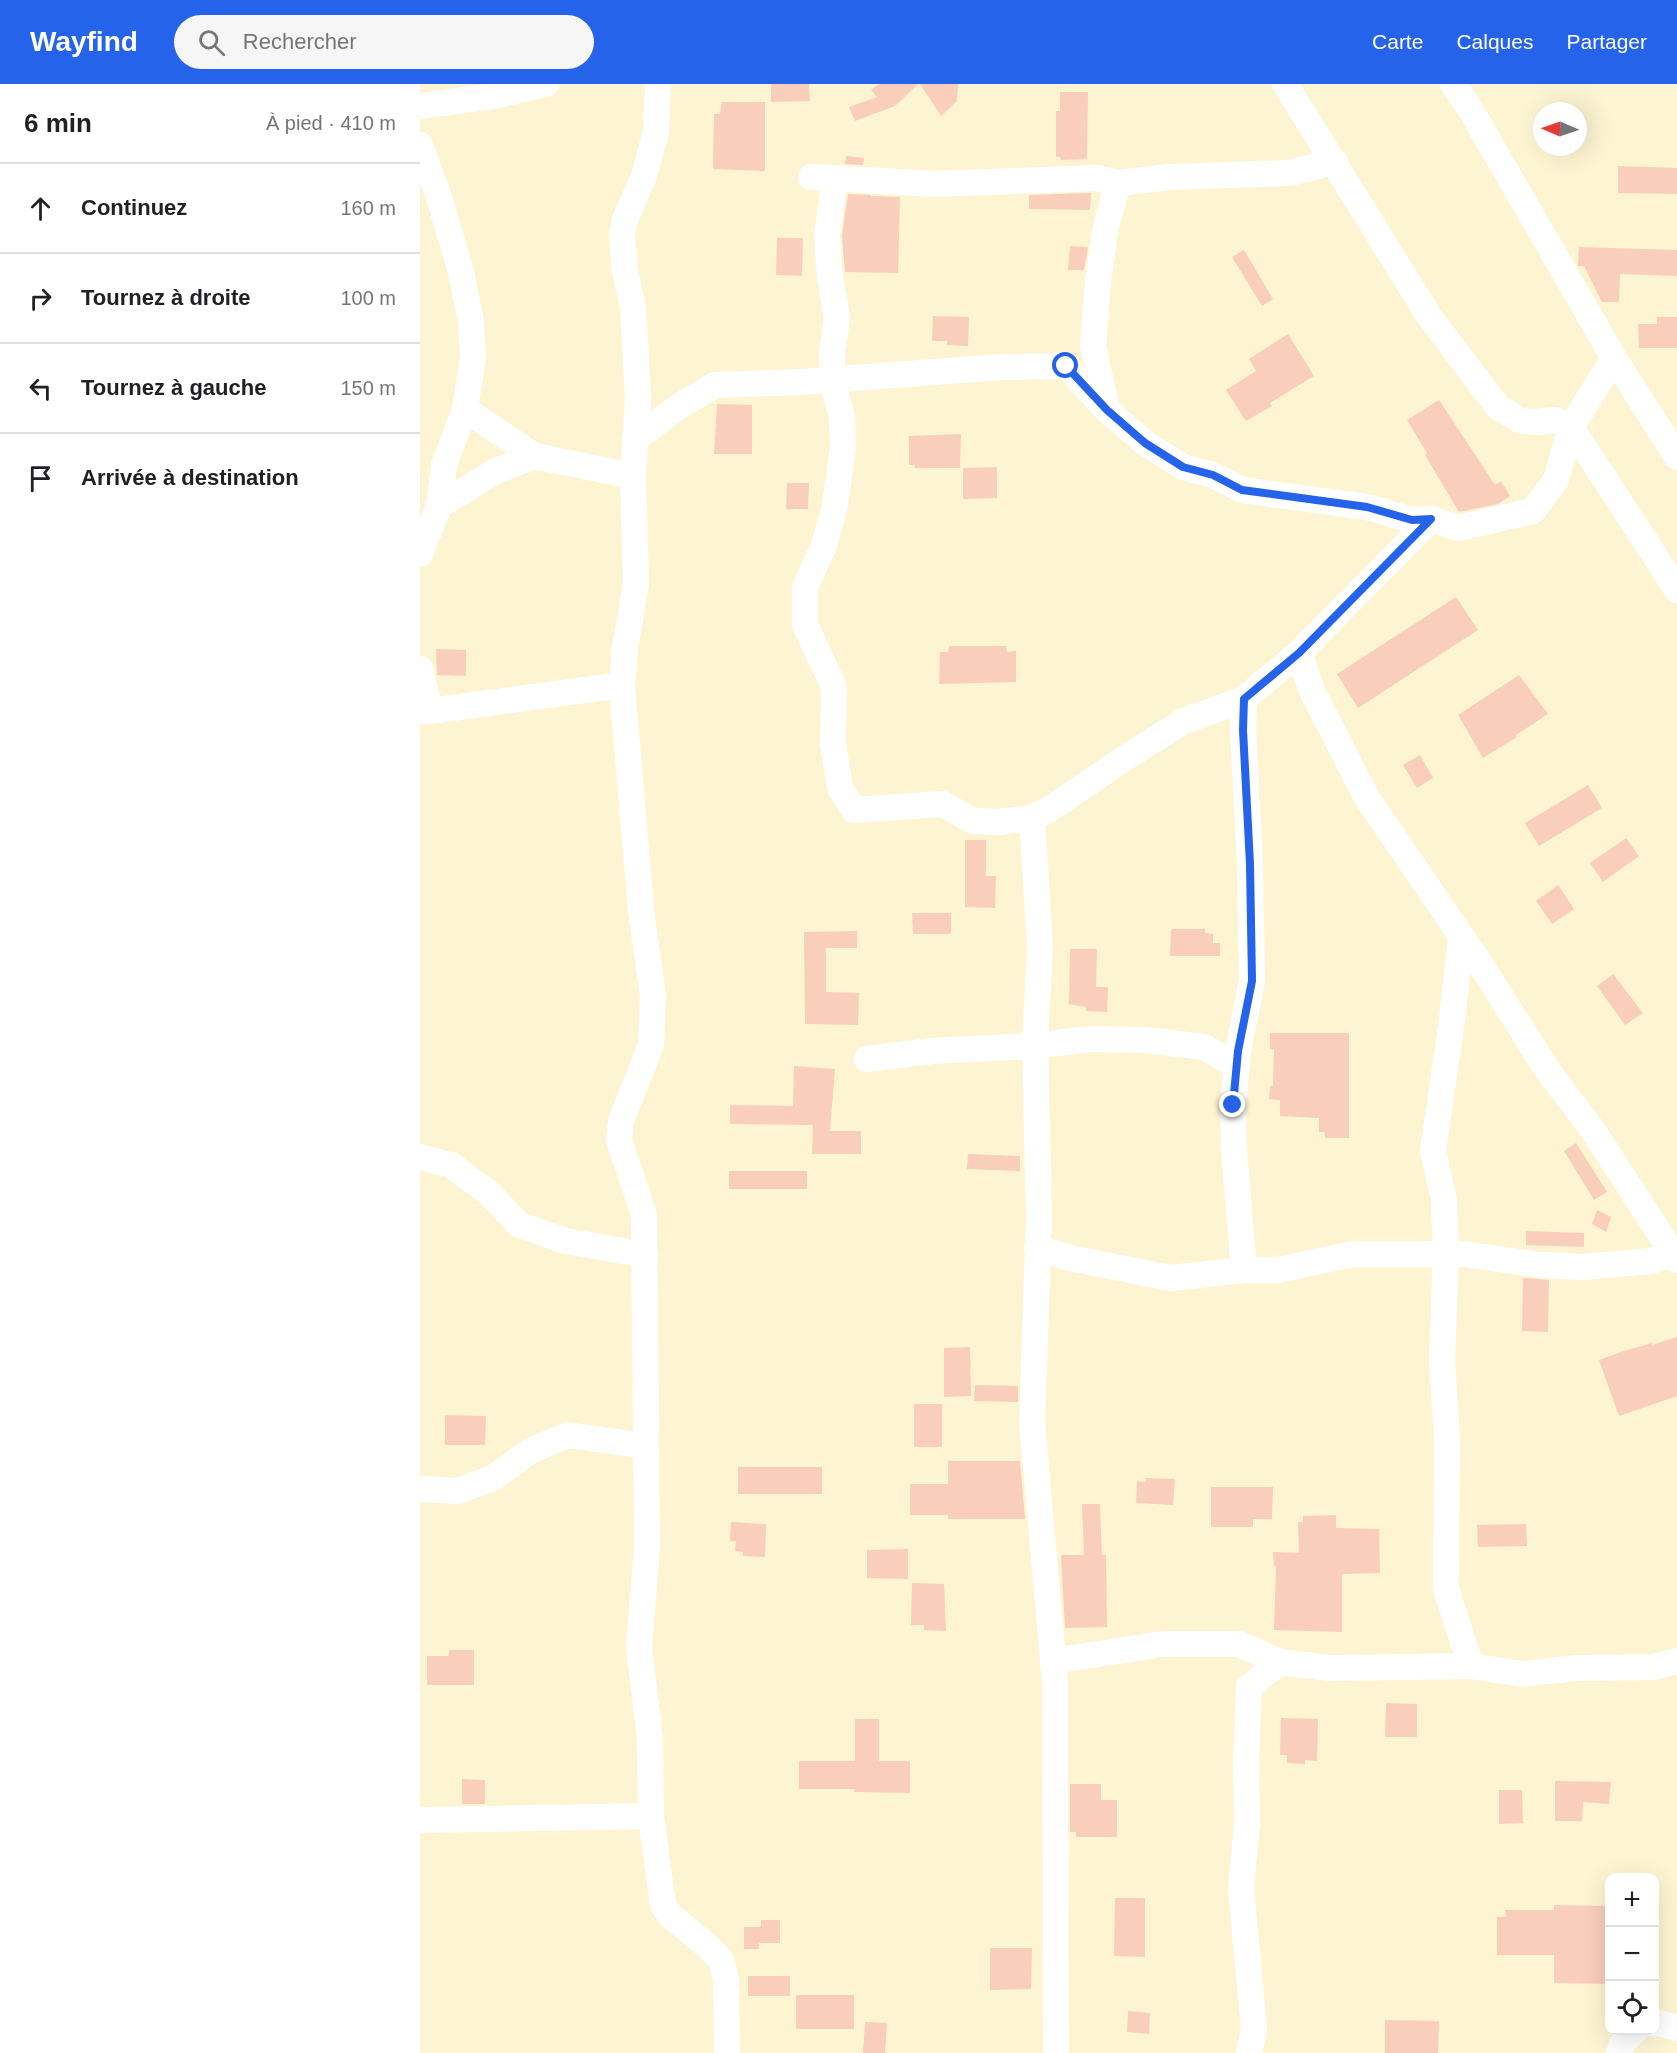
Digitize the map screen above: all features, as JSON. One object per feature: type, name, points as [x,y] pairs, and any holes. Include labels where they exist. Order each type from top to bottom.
[{"type":"street","points":[[420,105],[494,96],[546,84]]},
{"type":"street","points":[[1286,84],[1429,316],[1498,407],[1521,421],[1555,420],[1571,427],[1677,590]]},
{"type":"street","points":[[1453,84],[1469,107],[1614,358],[1677,457]]},
{"type":"street","points":[[653,89],[656,131],[644,176],[624,222],[622,237],[622,254],[631,296],[638,397],[633,476],[636,584],[625,648],[622,685],[641,911],[653,996],[651,1045],[621,1121],[619,1140],[644,1214],[647,1548],[639,1647],[650,1739],[651,1816],[663,1905],[671,1916],[721,1960],[726,1979],[727,2053]]},
{"type":"street","points":[[420,145],[446,218],[461,272],[471,322],[473,357],[465,409],[444,465],[439,506],[420,554]]},
{"type":"street","points":[[1335,162],[1288,173],[1170,177],[1118,183],[1097,178],[943,184],[823,178],[830,277],[837,317],[832,354],[832,380],[842,416],[843,448],[834,511],[823,548],[805,587],[805,625],[834,687],[832,744],[840,788],[854,810],[943,804],[973,821],[998,822],[1032,818],[1050,809],[1184,721],[1244,699],[1299,653],[1431,519]]},
{"type":"street","points":[[1107,410],[1093,346],[1098,281],[1106,227],[1118,183]]},
{"type":"street","points":[[636,439],[678,407],[715,385],[832,380],[1001,367],[1066,366],[1107,410],[1145,443],[1183,467],[1213,475],[1242,490],[1367,507],[1412,520],[1431,519],[1458,528],[1533,511],[1556,480],[1571,427],[1614,358]]},
{"type":"street","points":[[465,409],[534,456],[633,476]]},
{"type":"street","points":[[439,506],[494,472],[534,456]]},
{"type":"street","points":[[1038,1248],[1074,1259],[1171,1278],[1244,1270],[1278,1270],[1353,1254],[1464,1254],[1541,1265],[1584,1267],[1652,1261],[1676,1256],[1592,1130],[1548,1071],[1461,936],[1367,798],[1312,693],[1299,653]]},
{"type":"street","points":[[420,669],[425,711],[622,685]]},
{"type":"street","points":[[1244,699],[1243,730],[1250,864],[1252,981],[1237,1066],[1233,1105],[1234,1150],[1244,1270]]},
{"type":"street","points":[[1032,818],[1040,946],[1035,1046],[1038,1248],[1032,1422],[1053,1661],[1056,2053]]},
{"type":"street","points":[[1461,936],[1452,1020],[1433,1151],[1444,1200],[1446,1254],[1442,1360],[1447,1438],[1446,1589],[1471,1666]]},
{"type":"street","points":[[867,1059],[932,1051],[1035,1046],[1090,1039],[1145,1041],[1204,1047],[1237,1066]]},
{"type":"street","points":[[420,1157],[451,1165],[490,1194],[518,1224],[565,1241],[645,1255]]},
{"type":"street","points":[[420,1489],[458,1491],[493,1478],[530,1451],[568,1435],[645,1446]]},
{"type":"street","points":[[1053,1661],[1163,1644],[1239,1644],[1280,1662],[1329,1668],[1471,1666],[1522,1674],[1576,1668],[1654,1667],[1677,1661]]},
{"type":"street","points":[[1249,2053],[1254,2029],[1241,1888],[1247,1824],[1246,1763],[1249,1688],[1280,1662]]},
{"type":"street","points":[[420,1820],[651,1816]]},
{"type":"street","points":[[1659,2023],[1677,2028]]},
{"type":"street","points":[[1619,2053],[1623,2042],[1631,2035]]},
{"type":"building","points":[[771,84],[809,84],[810,101],[771,102]]},
{"type":"building","points":[[879,84],[918,84],[895,106],[855,121],[849,107],[877,97],[871,90]]},
{"type":"building","points":[[920,84],[958,84],[957,101],[941,116]]},
{"type":"building","points":[[1060,92],[1088,92],[1087,159],[1061,160],[1060,157],[1056,157],[1056,111],[1060,111]]},
{"type":"building","points":[[722,102],[765,102],[765,171],[713,169],[714,114],[720,114]]},
{"type":"building","points":[[846,156],[864,158],[863,165],[845,164]]},
{"type":"building","points":[[1618,166],[1677,168],[1677,194],[1618,193]]},
{"type":"building","points":[[1091,193],[1090,210],[1029,209],[1029,195]]},
{"type":"building","points":[[848,194],[900,197],[898,273],[845,272],[842,236]]},
{"type":"building","points":[[777,238],[803,238],[802,276],[776,275]]},
{"type":"building","points":[[1070,246],[1088,247],[1084,270],[1068,270]]},
{"type":"building","points":[[1579,247],[1677,250],[1677,276],[1620,274],[1619,302],[1602,302],[1584,266],[1578,266]]},
{"type":"building","points":[[1244,250],[1273,299],[1262,306],[1232,257]]},
{"type":"building","points":[[933,316],[969,317],[968,346],[947,345],[947,341],[932,341]]},
{"type":"building","points":[[1657,317],[1677,317],[1677,348],[1639,348],[1638,324],[1657,324]]},
{"type":"building","points":[[1288,334],[1314,376],[1270,403],[1272,406],[1246,421],[1226,390],[1256,371],[1249,359]]},
{"type":"building","points":[[1439,400],[1495,485],[1501,481],[1510,496],[1498,504],[1459,512],[1425,455],[1427,453],[1407,420]]},
{"type":"building","points":[[717,404],[752,405],[752,454],[714,454]]},
{"type":"building","points":[[961,434],[960,468],[915,468],[915,465],[909,465],[909,436]]},
{"type":"building","points":[[997,467],[997,498],[963,499],[963,468]]},
{"type":"building","points":[[787,483],[809,483],[808,509],[786,509]]},
{"type":"building","points":[[1456,597],[1478,630],[1358,708],[1337,674]]},
{"type":"building","points":[[949,646],[1006,646],[1007,652],[1016,651],[1016,682],[939,684],[940,652],[948,652]]},
{"type":"building","points":[[436,649],[466,650],[466,676],[437,675]]},
{"type":"building","points":[[1519,675],[1548,714],[1483,758],[1458,715]]},
{"type":"building","points":[[1420,755],[1433,778],[1417,788],[1403,765]]},
{"type":"building","points":[[1588,785],[1602,808],[1539,846],[1525,823]]},
{"type":"building","points":[[1626,838],[1639,856],[1603,882],[1590,863]]},
{"type":"building","points":[[965,840],[986,840],[986,876],[996,876],[995,908],[965,907]]},
{"type":"building","points":[[1558,885],[1574,909],[1552,924],[1536,901]]},
{"type":"building","points":[[912,913],[951,913],[951,934],[913,934]]},
{"type":"building","points":[[1171,929],[1205,929],[1205,933],[1213,934],[1213,943],[1220,943],[1220,956],[1170,956]]},
{"type":"building","points":[[857,931],[857,948],[826,948],[826,992],[859,993],[858,1025],[805,1024],[804,932]]},
{"type":"building","points":[[1070,949],[1097,949],[1096,987],[1108,987],[1107,1012],[1086,1011],[1086,1007],[1069,1004]]},
{"type":"building","points":[[1613,974],[1643,1013],[1625,1025],[1597,986]]},
{"type":"building","points":[[1270,1033],[1349,1033],[1349,1138],[1325,1138],[1325,1132],[1319,1132],[1319,1118],[1280,1116],[1280,1100],[1269,1099],[1270,1086],[1273,1086],[1274,1049],[1270,1049]]},
{"type":"building","points":[[794,1066],[835,1069],[830,1131],[861,1131],[861,1154],[812,1154],[813,1125],[730,1124],[730,1105],[793,1106]]},
{"type":"building","points":[[1576,1143],[1607,1192],[1594,1200],[1564,1151]]},
{"type":"building","points":[[968,1154],[1020,1156],[1020,1171],[967,1169]]},
{"type":"building","points":[[729,1171],[807,1171],[807,1189],[729,1189]]},
{"type":"building","points":[[1597,1210],[1611,1217],[1606,1232],[1592,1224]]},
{"type":"building","points":[[1526,1231],[1584,1233],[1584,1247],[1526,1245]]},
{"type":"building","points":[[1523,1278],[1549,1280],[1548,1332],[1522,1331]]},
{"type":"building","points":[[1677,1337],[1677,1396],[1619,1416],[1599,1360]]},
{"type":"building","points":[[970,1347],[971,1396],[944,1397],[944,1348]]},
{"type":"building","points":[[975,1385],[1018,1386],[1018,1402],[974,1401]]},
{"type":"building","points":[[914,1404],[942,1404],[942,1447],[914,1447]]},
{"type":"building","points":[[445,1415],[486,1416],[485,1445],[445,1445]]},
{"type":"building","points":[[948,1461],[1020,1461],[1025,1519],[948,1519],[948,1515],[910,1515],[910,1484],[948,1484]]},
{"type":"building","points":[[738,1467],[822,1467],[822,1494],[738,1494]]},
{"type":"building","points":[[1146,1478],[1175,1479],[1173,1505],[1136,1503],[1137,1481],[1146,1482]]},
{"type":"building","points":[[1211,1487],[1273,1487],[1272,1519],[1253,1519],[1253,1527],[1211,1527]]},
{"type":"building","points":[[1082,1504],[1100,1504],[1102,1555],[1106,1555],[1107,1627],[1065,1628],[1061,1555],[1084,1555]]},
{"type":"building","points":[[1336,1515],[1336,1528],[1379,1529],[1380,1573],[1342,1574],[1342,1632],[1274,1630],[1276,1566],[1274,1566],[1273,1552],[1299,1553],[1298,1522],[1303,1522],[1303,1516]]},
{"type":"building","points":[[731,1522],[766,1524],[765,1557],[743,1556],[743,1552],[735,1551],[736,1541],[730,1541]]},
{"type":"building","points":[[1526,1524],[1527,1546],[1478,1547],[1477,1525]]},
{"type":"building","points":[[908,1549],[908,1579],[867,1578],[867,1550]]},
{"type":"building","points":[[912,1583],[944,1584],[946,1631],[924,1630],[924,1625],[911,1625]]},
{"type":"building","points":[[449,1650],[474,1650],[474,1685],[427,1685],[427,1656],[449,1656]]},
{"type":"building","points":[[1386,1703],[1417,1704],[1417,1737],[1385,1737]]},
{"type":"building","points":[[1281,1718],[1318,1719],[1317,1761],[1305,1760],[1305,1764],[1287,1763],[1287,1755],[1280,1755]]},
{"type":"building","points":[[855,1719],[879,1719],[879,1761],[910,1761],[910,1793],[854,1792],[855,1789],[799,1789],[799,1761],[855,1761]]},
{"type":"building","points":[[462,1779],[485,1780],[485,1804],[462,1804]]},
{"type":"building","points":[[1555,1781],[1611,1782],[1609,1804],[1583,1802],[1582,1821],[1555,1821]]},
{"type":"building","points":[[1070,1784],[1101,1784],[1101,1800],[1117,1800],[1117,1837],[1076,1837],[1076,1832],[1070,1832]]},
{"type":"building","points":[[1499,1790],[1522,1790],[1523,1823],[1499,1824]]},
{"type":"building","points":[[1115,1898],[1145,1898],[1145,1957],[1114,1956]]},
{"type":"building","points":[[1554,1905],[1605,1906],[1605,1984],[1554,1983],[1554,1955],[1497,1955],[1497,1917],[1506,1917],[1505,1910],[1554,1910]]},
{"type":"building","points":[[761,1920],[780,1920],[780,1943],[759,1943],[759,1949],[744,1949],[744,1927],[761,1927]]},
{"type":"building","points":[[990,1948],[1032,1948],[1031,1989],[990,1990]]},
{"type":"building","points":[[748,1976],[790,1976],[790,1996],[748,1996]]},
{"type":"building","points":[[796,1995],[854,1995],[854,2029],[796,2029]]},
{"type":"building","points":[[1128,2011],[1150,2013],[1149,2034],[1127,2032]]},
{"type":"building","points":[[1385,2020],[1439,2021],[1438,2053],[1385,2053]]},
{"type":"building","points":[[865,2022],[887,2023],[885,2053],[863,2053]]},
{"type":"route","points":[[1066,366],[1107,410],[1145,443],[1183,467],[1213,475],[1242,490],[1367,507],[1412,520],[1431,519],[1299,653],[1244,699],[1243,730],[1250,864],[1252,981],[1238,1051],[1233,1105]]}]
